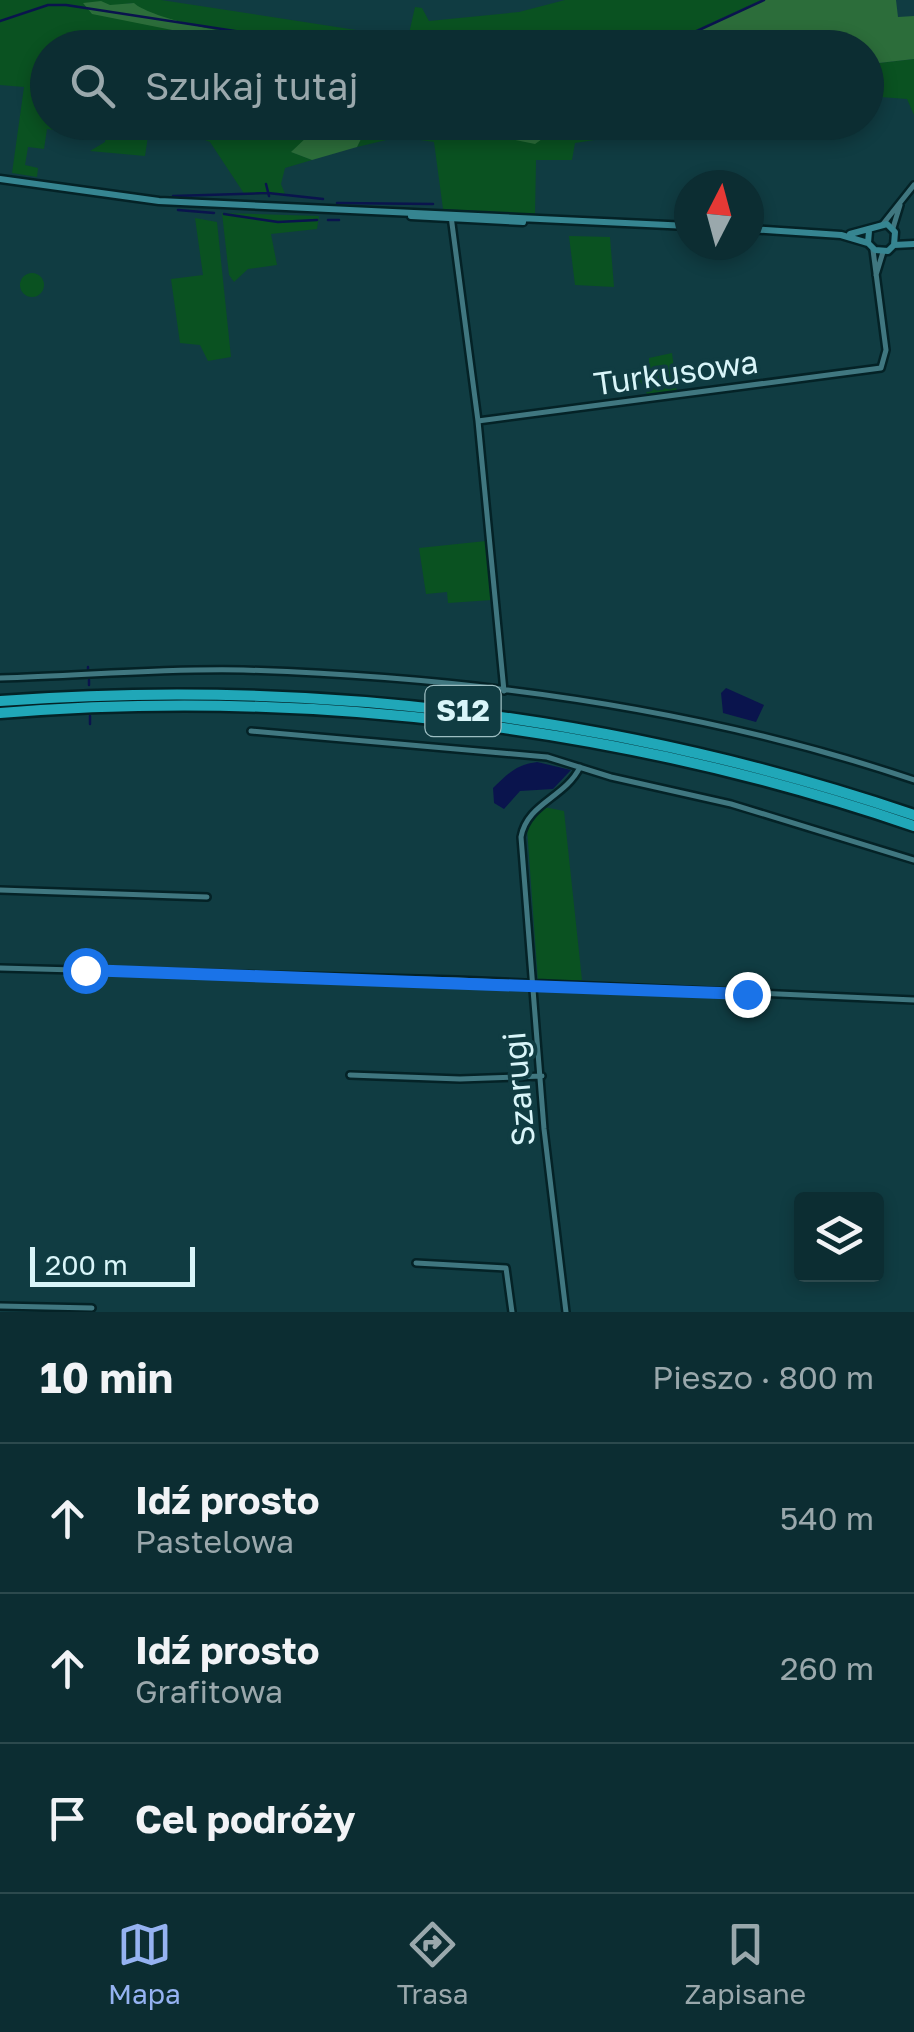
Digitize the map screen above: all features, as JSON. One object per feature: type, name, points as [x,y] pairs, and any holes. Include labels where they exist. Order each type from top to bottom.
[{"type":"highway","name":"S12","points":[[0,701],[214,693],[427,706],[686,751],[914,814]]},
{"type":"highway","name":"S12","points":[[0,713],[248,707],[478,725],[686,762],[914,826]]},
{"type":"main road","points":[[0,178],[120,198],[674,225]]},
{"type":"main road","points":[[764,230],[841,235],[869,231],[883,224],[914,243]]},
{"type":"main road","points":[[869,231],[871,246]]},
{"type":"main road","points":[[894,232],[894,245]]},
{"type":"main road","points":[[841,235],[883,252],[894,245],[914,243]]},
{"type":"street","points":[[883,224],[914,185]]},
{"type":"street","points":[[894,232],[906,194]]},
{"type":"street","points":[[450,216],[478,422],[504,691]]},
{"type":"street","points":[[871,246],[876,278]]},
{"type":"street","points":[[876,278],[883,252]]},
{"type":"street","name":"Turkusowa","points":[[478,422],[881,368],[886,350],[876,278]]},
{"type":"street","points":[[0,678],[243,670],[419,680],[612,704],[760,734],[914,780]]},
{"type":"street","points":[[251,731],[506,752],[731,804],[914,860]]},
{"type":"street","name":"Szarugi","points":[[566,1312],[533,984],[522,830],[529,814],[566,790],[580,767]]},
{"type":"street","points":[[0,890],[207,897]]},
{"type":"street","points":[[0,968],[914,1000]]},
{"type":"street","points":[[350,1074],[460,1079],[542,1076]]},
{"type":"street","points":[[416,1263],[506,1268],[512,1312]]},
{"type":"street","points":[[0,1306],[92,1308]]},
{"type":"green space","points":[[0,0],[161,0],[356,30],[198,28],[162,19],[133,3],[110,6],[145,22],[177,30],[30,30],[30,140],[45,140],[44,149],[28,147],[25,165],[38,168],[37,177],[12,173],[24,87],[0,85]]},
{"type":"green space","points":[[565,0],[762,0],[697,30],[410,30],[415,7],[422,8],[429,21],[519,12]]},
{"type":"green space","points":[[762,0],[896,0],[898,17],[914,16],[914,59],[884,62],[884,30],[697,30]]},
{"type":"green space","points":[[83,3],[134,3],[159,15],[219,30],[172,30],[92,14]]},
{"type":"green space","points":[[914,59],[914,115],[907,99],[884,97],[884,62]]},
{"type":"green space","points":[[147,140],[145,156],[90,151],[105,142]]},
{"type":"green space","points":[[205,140],[305,140],[292,152],[312,160],[285,168],[281,184],[285,194],[245,195]]},
{"type":"green space","points":[[304,140],[360,140],[357,147],[312,160],[291,152]]},
{"type":"green space","points":[[360,140],[386,140],[357,147]]},
{"type":"green space","points":[[420,140],[594,140],[575,143],[572,160],[536,160],[535,214],[443,209],[434,142]]},
{"type":"green space","points":[[222,213],[319,216],[317,229],[271,234],[277,265],[248,269],[234,282],[229,275]]},
{"type":"green space","points":[[195,218],[217,222],[231,357],[208,361],[200,345],[180,343],[171,279],[203,275]]},
{"type":"green space","points":[[569,236],[610,237],[614,287],[575,285]]},
{"type":"green space","points":[[32,273],[44,285],[32,297],[20,285]]},
{"type":"green space","points":[[672,353],[677,392],[648,396],[640,381],[649,368],[649,358]]},
{"type":"green space","points":[[486,541],[492,600],[448,603],[447,592],[426,594],[419,548]]},
{"type":"green space","points":[[128,698],[368,707],[546,728],[710,761],[885,809],[883,813],[731,770],[363,710],[0,710],[0,706]]},
{"type":"green space","points":[[544,807],[564,811],[582,980],[538,981],[527,828]]},
{"type":"shaded area","points":[[726,688],[764,705],[756,722],[723,713],[721,693]]},
{"type":"shaded area","points":[[537,762],[571,770],[553,789],[520,791],[504,809],[494,803],[493,788],[517,768]]},
{"type":"waterway","points":[[699,30],[764,0]]},
{"type":"waterway","points":[[0,21],[48,5],[66,5],[229,30]]},
{"type":"waterway","points":[[266,184],[269,196]]},
{"type":"waterway","points":[[173,196],[268,193],[323,199]]},
{"type":"waterway","points":[[337,203],[433,204]]},
{"type":"waterway","points":[[178,210],[214,213]]},
{"type":"waterway","points":[[224,214],[278,222],[317,220]]},
{"type":"waterway","points":[[328,220],[339,220]]},
{"type":"waterway","points":[[89,680],[89,685]]},
{"type":"waterway","points":[[90,716],[90,724]]},
{"type":"route","points":[[85,970],[232,978],[457,980],[747,994]]}]
